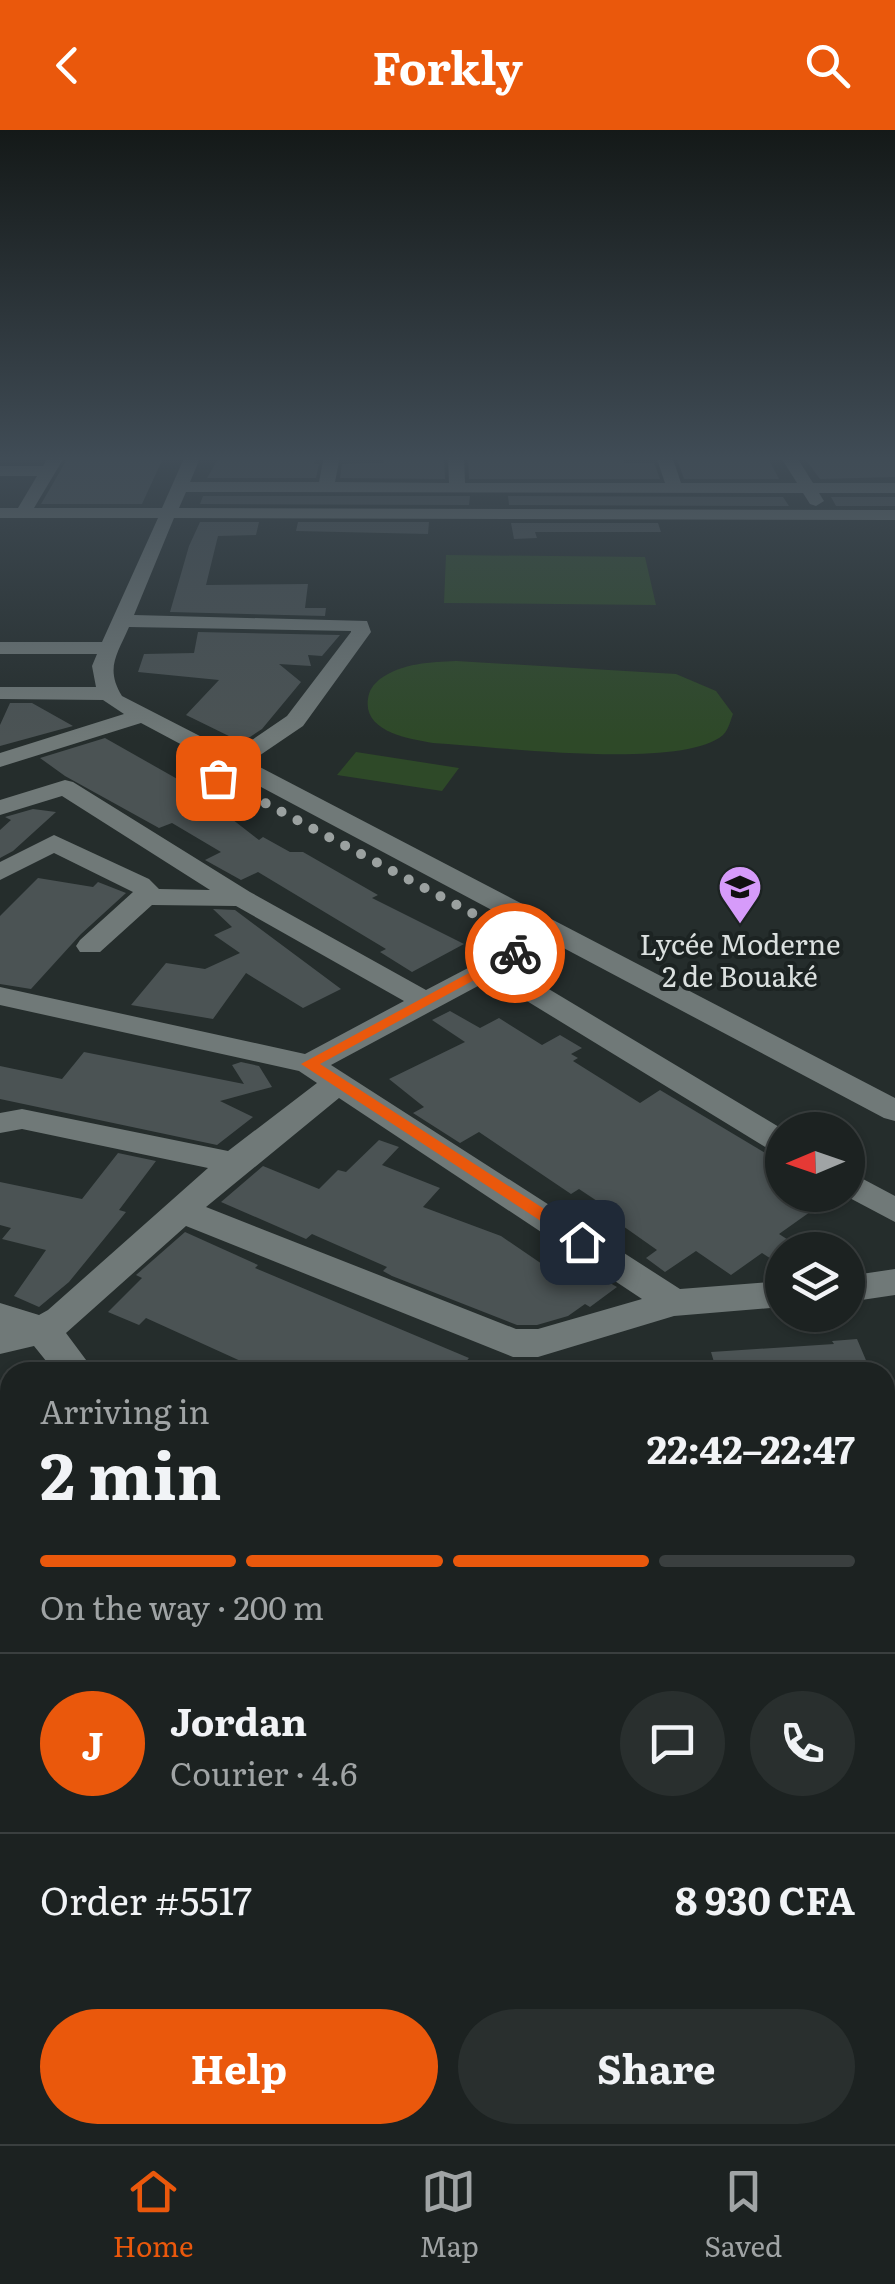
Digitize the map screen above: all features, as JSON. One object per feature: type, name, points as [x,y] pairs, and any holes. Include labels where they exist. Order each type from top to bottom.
[{"type":"street","points":[[152,550],[102,666],[108,694],[140,716],[233,764],[542,939]]},
{"type":"street","points":[[120,621],[360,625],[361,632],[294,721],[233,764]]},
{"type":"street","points":[[0,648],[109,648]]},
{"type":"street","points":[[0,694],[108,694]]},
{"type":"street","points":[[0,760],[140,716]]},
{"type":"street","points":[[114,723],[895,1112]]},
{"type":"street","points":[[0,749],[27,751]]},
{"type":"street","points":[[0,808],[60,787],[69,821],[146,890],[145,897],[90,946]]},
{"type":"street","points":[[0,872],[69,821]]},
{"type":"street","points":[[0,893],[69,821]]},
{"type":"street","points":[[69,821],[242,898],[422,1000]]},
{"type":"street","points":[[145,897],[242,898]]},
{"type":"street","points":[[309,1064],[542,939]]},
{"type":"street","points":[[490,966],[765,1133]]},
{"type":"street","points":[[0,996],[309,1064],[674,1303]]},
{"type":"street","points":[[0,1340],[43,1330],[61,1319],[234,1163],[339,1082]]},
{"type":"street","points":[[0,1123],[22,1119],[234,1163]]},
{"type":"street","points":[[865,1192],[895,1211]]},
{"type":"street","points":[[182,1211],[513,1343],[538,1344],[674,1303],[765,1295]]},
{"type":"street","points":[[865,1286],[895,1282]]},
{"type":"street","points":[[0,1316],[43,1330],[68,1362]]},
{"type":"green space","points":[[446,555],[645,557],[656,605],[444,603]]},
{"type":"green space","points":[[456,661],[676,674],[716,691],[733,714],[723,735],[701,746],[628,754],[433,743],[390,732],[373,719],[368,710],[369,696],[380,679],[407,667]]},
{"type":"green space","points":[[356,752],[459,768],[442,791],[337,775]]},
{"type":"building","points":[[188,550],[215,550],[206,585],[308,584],[305,608],[326,608],[325,616],[170,612]]},
{"type":"building","points":[[198,632],[340,635],[322,656],[308,655],[311,666],[279,664],[301,682],[262,729],[250,737],[233,738],[186,715],[219,680],[138,672],[144,654],[194,653]]},
{"type":"building","points":[[10,703],[32,703],[73,726],[0,746],[0,725]]},
{"type":"building","points":[[105,738],[195,789],[186,793],[228,816],[259,840],[263,837],[290,852],[303,852],[378,895],[372,898],[464,944],[412,972],[380,952],[386,949],[258,872],[241,880],[205,860],[221,852],[172,823],[159,828],[40,758]]},
{"type":"building","points":[[33,809],[56,812],[0,858],[0,830],[11,820],[5,817]]},
{"type":"building","points":[[38,878],[93,887],[98,882],[126,893],[81,934],[31,989],[0,984],[0,916]]},
{"type":"building","points":[[213,909],[235,910],[341,989],[303,1008],[246,973],[213,1019],[131,1005],[166,963],[205,969],[240,953],[214,935],[232,927]]},
{"type":"building","points":[[450,1011],[480,1028],[499,1018],[542,1045],[560,1035],[582,1048],[571,1054],[578,1058],[573,1061],[640,1103],[660,1090],[765,1153],[765,1212],[810,1212],[782,1232],[765,1232],[765,1255],[762,1253],[731,1275],[696,1251],[665,1272],[646,1258],[657,1250],[613,1219],[618,1215],[579,1189],[571,1194],[479,1132],[460,1143],[413,1113],[424,1107],[389,1079],[465,1042],[432,1020]]},
{"type":"building","points":[[84,1052],[244,1084],[232,1065],[241,1062],[259,1066],[272,1087],[220,1101],[253,1117],[217,1145],[0,1099],[0,1066],[62,1079]]},
{"type":"building","points":[[379,1140],[399,1147],[382,1165],[440,1188],[423,1207],[501,1236],[542,1264],[557,1253],[617,1287],[590,1307],[585,1304],[568,1316],[537,1325],[517,1325],[392,1276],[383,1271],[387,1267],[312,1234],[306,1239],[221,1202],[263,1166],[319,1189],[338,1170],[346,1172]]},
{"type":"building","points":[[118,1153],[156,1161],[119,1210],[126,1212],[69,1282],[39,1307],[14,1296],[46,1250],[2,1239],[11,1228],[0,1225],[0,1182],[82,1199]]},
{"type":"building","points":[[185,1232],[258,1265],[255,1268],[469,1358],[466,1362],[243,1362],[146,1318],[139,1325],[108,1312],[142,1278],[136,1275]]},
{"type":"building","points":[[857,1339],[867,1362],[714,1362],[711,1352],[834,1344],[832,1341]]},
{"type":"way so far","points":[[218,778],[530,944],[515,953]]},
{"type":"place","name":"Lycée Moderne 2 de Bouaké","points":[[740,925]]},
{"type":"route","points":[[515,953],[309,1064],[582,1242]]}]
